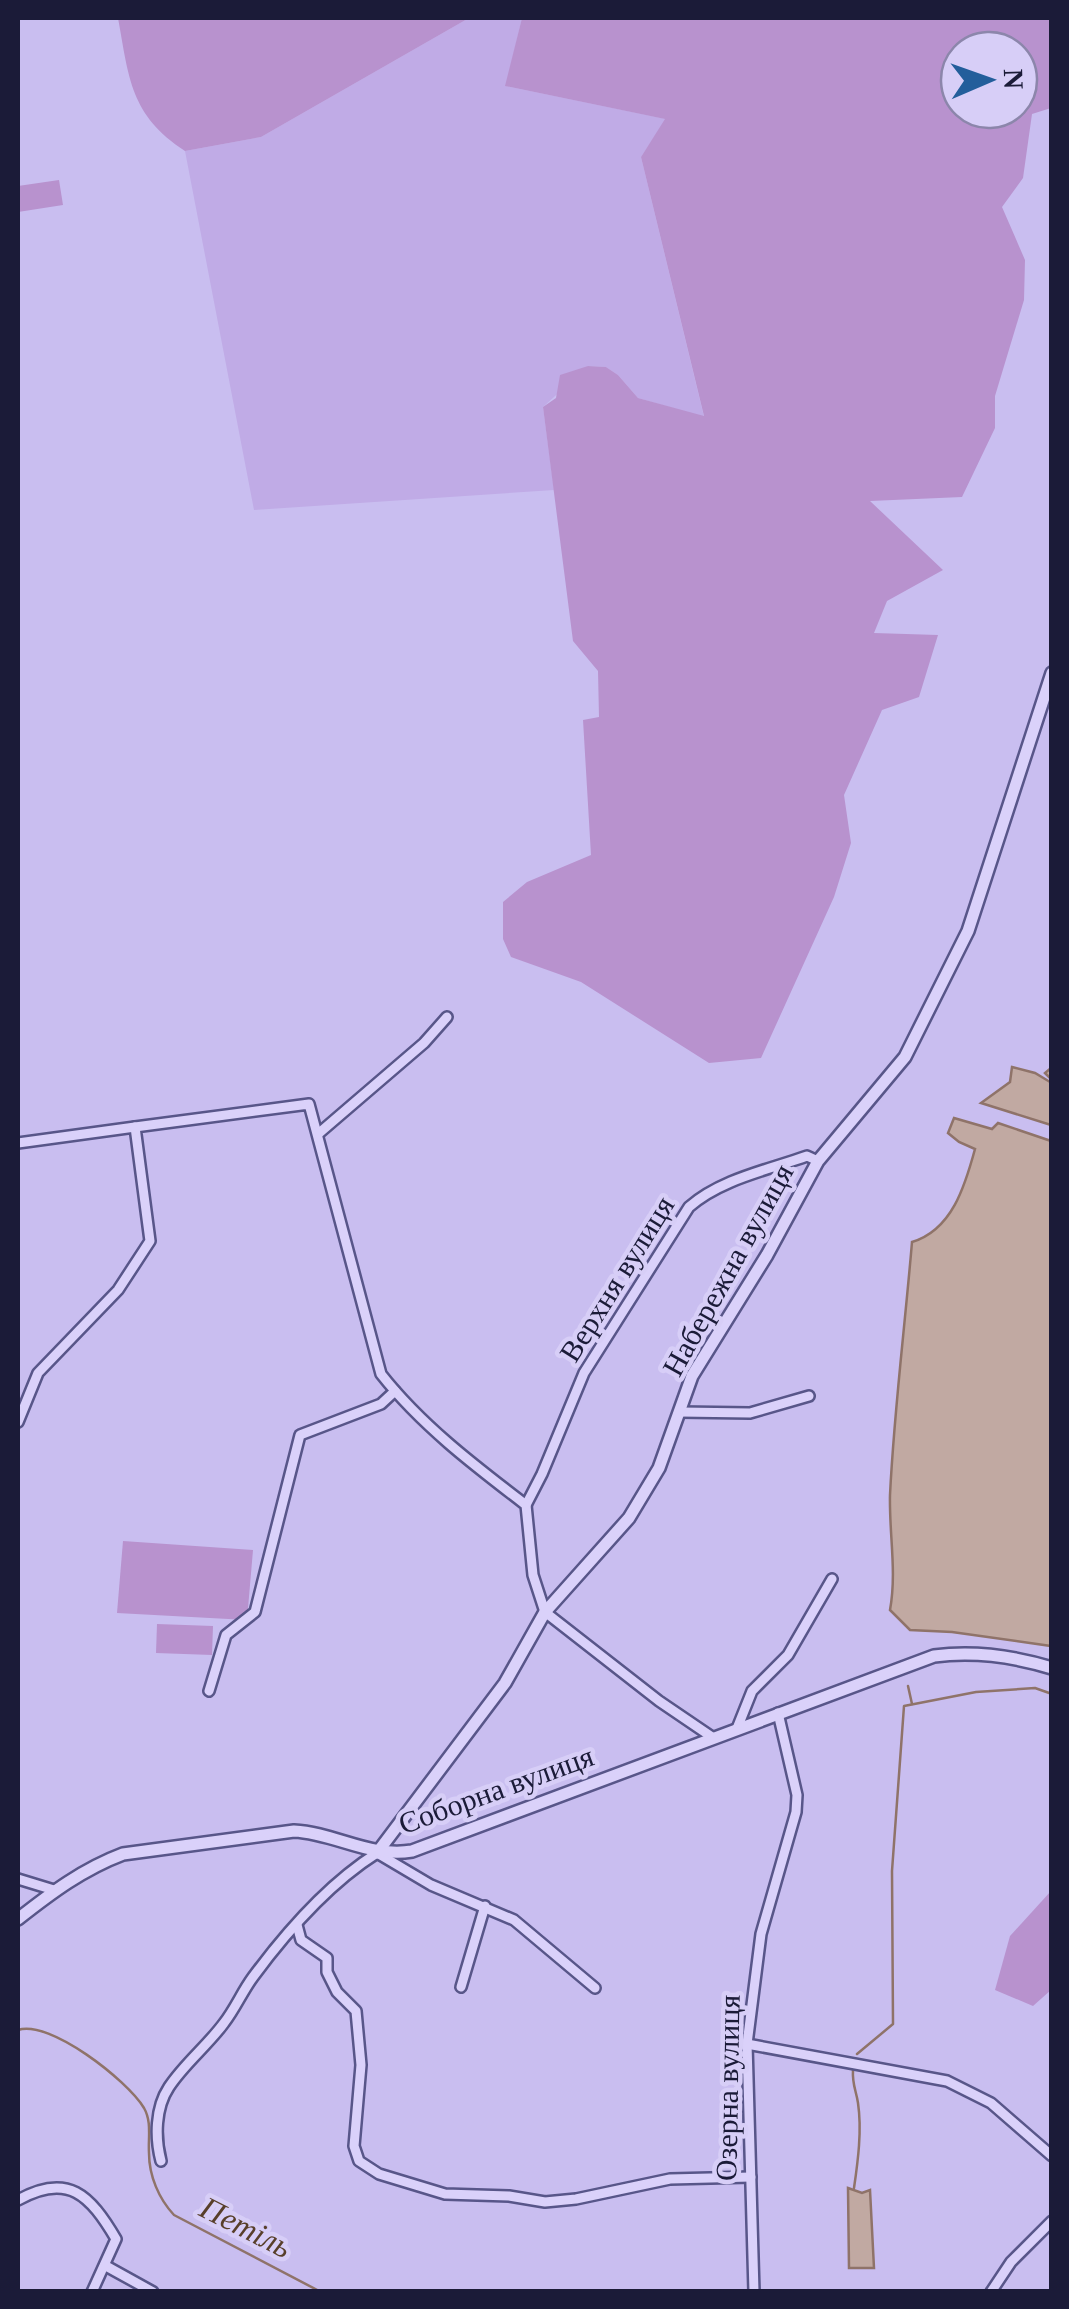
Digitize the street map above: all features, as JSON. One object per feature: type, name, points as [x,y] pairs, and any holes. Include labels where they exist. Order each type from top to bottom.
[{"type":"street","name":"Набережна вулиця","points":[[377,1853],[505,1683],[545,1612],[630,1518],[659,1468],[692,1376],[768,1254],[818,1161],[898,1067],[956,956],[980,897],[1052,673]]},
{"type":"street","points":[[318,1134],[424,1043],[447,1017]]},
{"type":"street","points":[[18,1143],[309,1104],[382,1374],[473,1464],[526,1505],[533,1575],[545,1612],[712,1737]]},
{"type":"street","points":[[18,1422],[38,1373],[118,1290],[150,1241],[135,1126]]},
{"type":"street","name":"Верхня вулиця","points":[[526,1505],[584,1373],[689,1206],[706,1193],[738,1180],[807,1156],[818,1161]]},
{"type":"street","points":[[209,1690],[226,1634],[255,1612],[300,1435],[381,1404],[395,1391]]},
{"type":"street","points":[[680,1412],[750,1413],[809,1396]]},
{"type":"street","points":[[738,1726],[752,1691],[788,1654],[832,1579]]},
{"type":"street","name":"Соборна вулиця","points":[[18,1919],[54,1890],[99,1863],[123,1854],[280,1832],[320,1834],[377,1853],[425,1847],[738,1726],[934,1656],[979,1653],[1052,1668]]},
{"type":"street","name":"Озерна вулиця","points":[[754,2292],[747,2044],[760,1934],[796,1812],[797,1795],[778,1713]]},
{"type":"street","points":[[162,2162],[157,2135],[159,2112],[168,2088],[205,2047],[252,1979],[297,1926],[336,1883],[377,1853],[431,1885],[486,1906],[531,1932],[594,1988]]},
{"type":"street","points":[[18,1879],[54,1890]]},
{"type":"street","points":[[460,1987],[486,1906]]},
{"type":"street","points":[[297,1926],[301,1940],[327,1958],[327,1972],[337,1992],[356,2011],[362,2065],[354,2146],[358,2160],[378,2174],[446,2194],[509,2196],[545,2202],[670,2179],[751,2176]]},
{"type":"street","points":[[747,2044],[948,2081],[991,2103],[1052,2156]]},
{"type":"street","points":[[18,2200],[52,2185],[63,2186],[103,2218],[116,2239],[92,2292]]},
{"type":"street","points":[[991,2292],[1012,2262],[1052,2221]]},
{"type":"street","points":[[106,2266],[153,2292]]},
{"type":"shaded area","points":[[118,18],[469,18],[261,137],[185,151],[153,123],[135,94]]},
{"type":"shaded area","points":[[469,18],[522,18],[506,86],[666,119],[641,157],[704,417],[638,398],[606,367],[588,366],[543,407],[554,490],[254,510],[185,151],[261,137]]},
{"type":"shaded area","points":[[522,18],[1051,18],[1051,108],[1039,112],[1039,30],[939,30],[939,130],[1030,130],[1023,178],[1002,207],[1025,260],[1024,300],[995,396],[995,428],[962,497],[870,501],[943,570],[887,601],[874,633],[938,635],[919,697],[882,710],[844,795],[851,843],[834,897],[761,1058],[709,1063],[581,982],[511,957],[503,939],[503,902],[527,882],[591,855],[583,720],[599,717],[598,671],[573,641],[543,407],[556,398],[560,375],[588,366],[606,367],[638,398],[704,416],[641,157],[665,119],[505,86]]},
{"type":"shaded area","points":[[59,180],[63,205],[18,212],[18,186]]},
{"type":"shaded area","points":[[1012,1067],[1050,1082],[1051,1079],[1051,1125],[981,1103],[1010,1082]]},
{"type":"shaded area","points":[[954,1118],[992,1129],[998,1123],[1051,1141],[1051,1646],[910,1630],[890,1610],[892,1463],[912,1242],[926,1236],[947,1217],[967,1177],[975,1149],[948,1133]]},
{"type":"shaded area","points":[[123,1541],[253,1550],[247,1620],[117,1613]]},
{"type":"shaded area","points":[[157,1624],[213,1626],[212,1655],[156,1653]]},
{"type":"shaded area","points":[[1051,1891],[1051,1990],[1033,2006],[995,1990],[1010,1936]]},
{"type":"shaded area","points":[[848,2188],[862,2193],[870,2190],[874,2268],[849,2268]]},
{"type":"waterway","points":[[908,1686],[912,1704]]},
{"type":"waterway","points":[[857,2054],[893,2024],[892,1871],[904,1706],[976,1692],[1035,1688],[1052,1694]]},
{"type":"waterway","name":"Петіль","points":[[18,2030],[32,2029],[67,2042],[105,2068],[135,2096],[148,2119],[153,2179],[174,2215],[321,2292]]},
{"type":"waterway","points":[[853,2070],[860,2124],[854,2188]]}]
